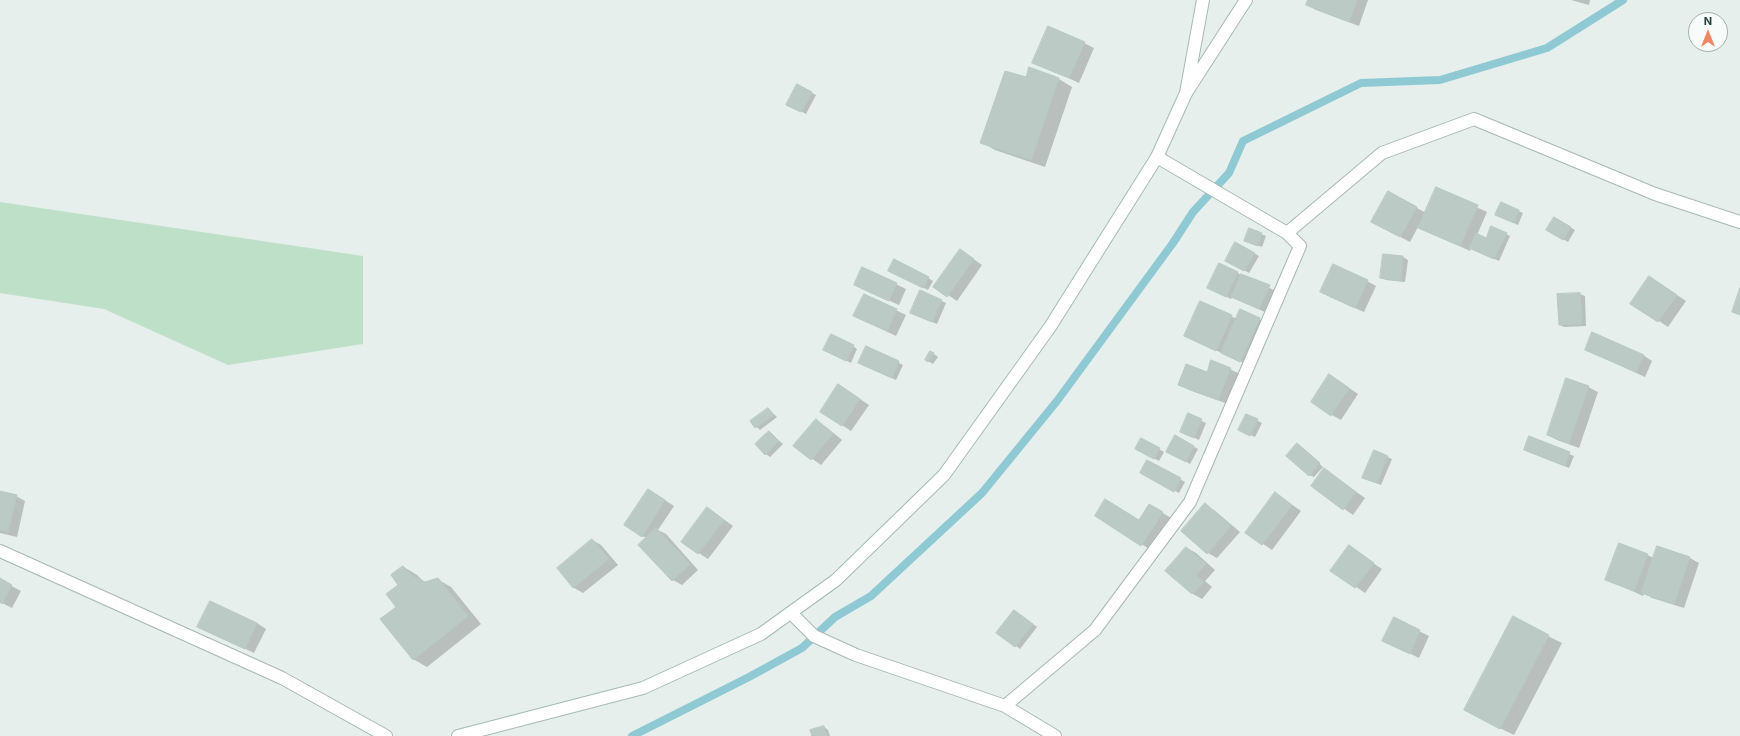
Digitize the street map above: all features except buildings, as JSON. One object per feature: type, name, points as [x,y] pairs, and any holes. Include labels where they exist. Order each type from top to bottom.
[{"type":"street","points":[[1186,93],[1203,0]]},
{"type":"street","points":[[458,736],[643,688],[761,634],[836,580],[944,475],[1050,327],[1157,157],[1186,93],[1246,0]]},
{"type":"street","points":[[1287,233],[1382,153],[1474,119],[1655,194],[1740,222]]},
{"type":"street","points":[[1005,706],[1095,630],[1190,502],[1300,246],[1287,233],[1157,157]]},
{"type":"street","points":[[0,551],[282,678],[386,736]]},
{"type":"street","points":[[792,613],[814,636],[856,656],[1005,706],[1055,736]]},
{"type":"green space","points":[[0,202],[363,256],[363,344],[228,365],[104,309],[0,293]]},
{"type":"waterway","points":[[632,736],[749,677],[802,648],[835,617],[871,596],[982,493],[1057,401],[1173,243],[1193,212],[1229,173],[1243,141],[1361,83],[1440,80],[1547,48],[1623,0]]}]
